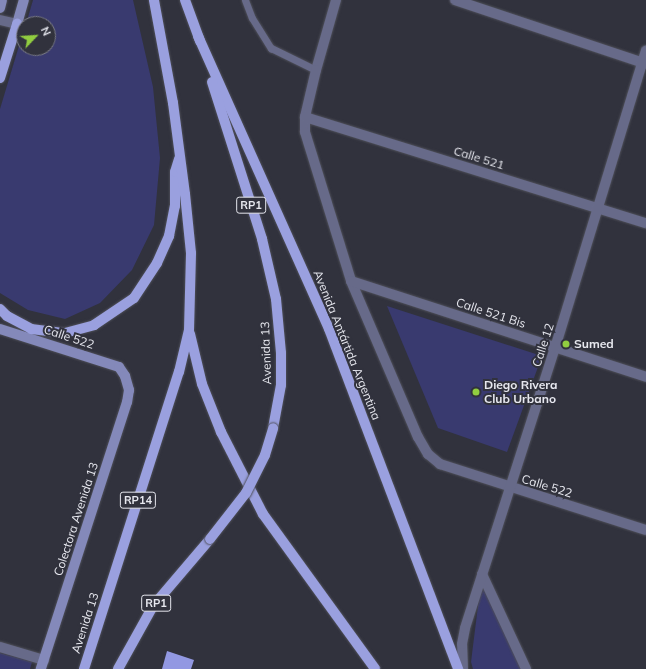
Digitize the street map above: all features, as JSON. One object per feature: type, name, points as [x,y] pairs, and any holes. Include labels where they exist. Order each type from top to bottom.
[{"type":"main road","name":"Avenida 13","points":[[84,669],[179,372],[189,330],[191,253],[181,155],[154,0]]},
{"type":"main road","name":"Avenida 13","points":[[118,669],[153,606],[210,539],[246,493],[265,455],[273,428],[280,392],[281,366],[276,299],[262,239],[198,36],[185,0]]},
{"type":"main road","points":[[0,78],[16,27]]},
{"type":"main road","name":"Avenida Antártida Argentina","points":[[198,36],[329,329],[458,669]]},
{"type":"main road","points":[[0,309],[7,316],[31,329],[65,333],[94,325],[134,298],[157,263],[169,236],[175,206],[175,172],[181,155]]},
{"type":"main road","points":[[189,330],[202,384],[221,432],[263,514],[375,669]]},
{"type":"street","points":[[0,8],[2,0]]},
{"type":"street","points":[[19,16],[24,0]]},
{"type":"street","points":[[336,0],[316,70],[305,117],[305,132],[350,281]]},
{"type":"street","points":[[455,0],[644,63]]},
{"type":"street","points":[[0,20],[16,24]]},
{"type":"street","name":"Calle 12","points":[[463,669],[462,644],[465,628],[599,209],[644,63],[646,51]]},
{"type":"street","name":"Calle 521","points":[[305,117],[646,223]]},
{"type":"street","name":"Calle 521 Bis","points":[[350,281],[646,377]]},
{"type":"street","name":"Calle 522","points":[[350,281],[418,437],[428,454],[440,464],[509,488],[646,530]]},
{"type":"street","name":"Calle 522","points":[[0,329],[119,367],[125,376]]},
{"type":"street","name":"Colectora Avenida 13","points":[[42,665],[127,402],[128,390],[125,376]]},
{"type":"street","points":[[482,574],[526,669]]},
{"type":"street","points":[[0,647],[42,665]]},
{"type":"lane","points":[[245,0],[252,18],[271,48],[316,70]]},
{"type":"shaded area","points":[[33,0],[133,0],[153,87],[160,158],[154,225],[132,270],[100,303],[65,319],[28,310],[0,293],[0,109],[16,56],[56,56],[56,16],[28,16]]},
{"type":"shaded area","name":"Diego Rivera Club Urbano","points":[[387,306],[542,356],[507,452],[438,428]]},
{"type":"shaded area","points":[[482,574],[525,669],[473,669],[471,662]]},
{"type":"shaded area","points":[[0,653],[32,662],[30,669],[0,669]]},
{"type":"building","points":[[167,651],[194,660],[191,669],[162,669]]},
{"type":"place","name":"Sumed","points":[[566,344]]},
{"type":"place","name":"Diego Rivera Club Urbano","points":[[476,392]]}]
